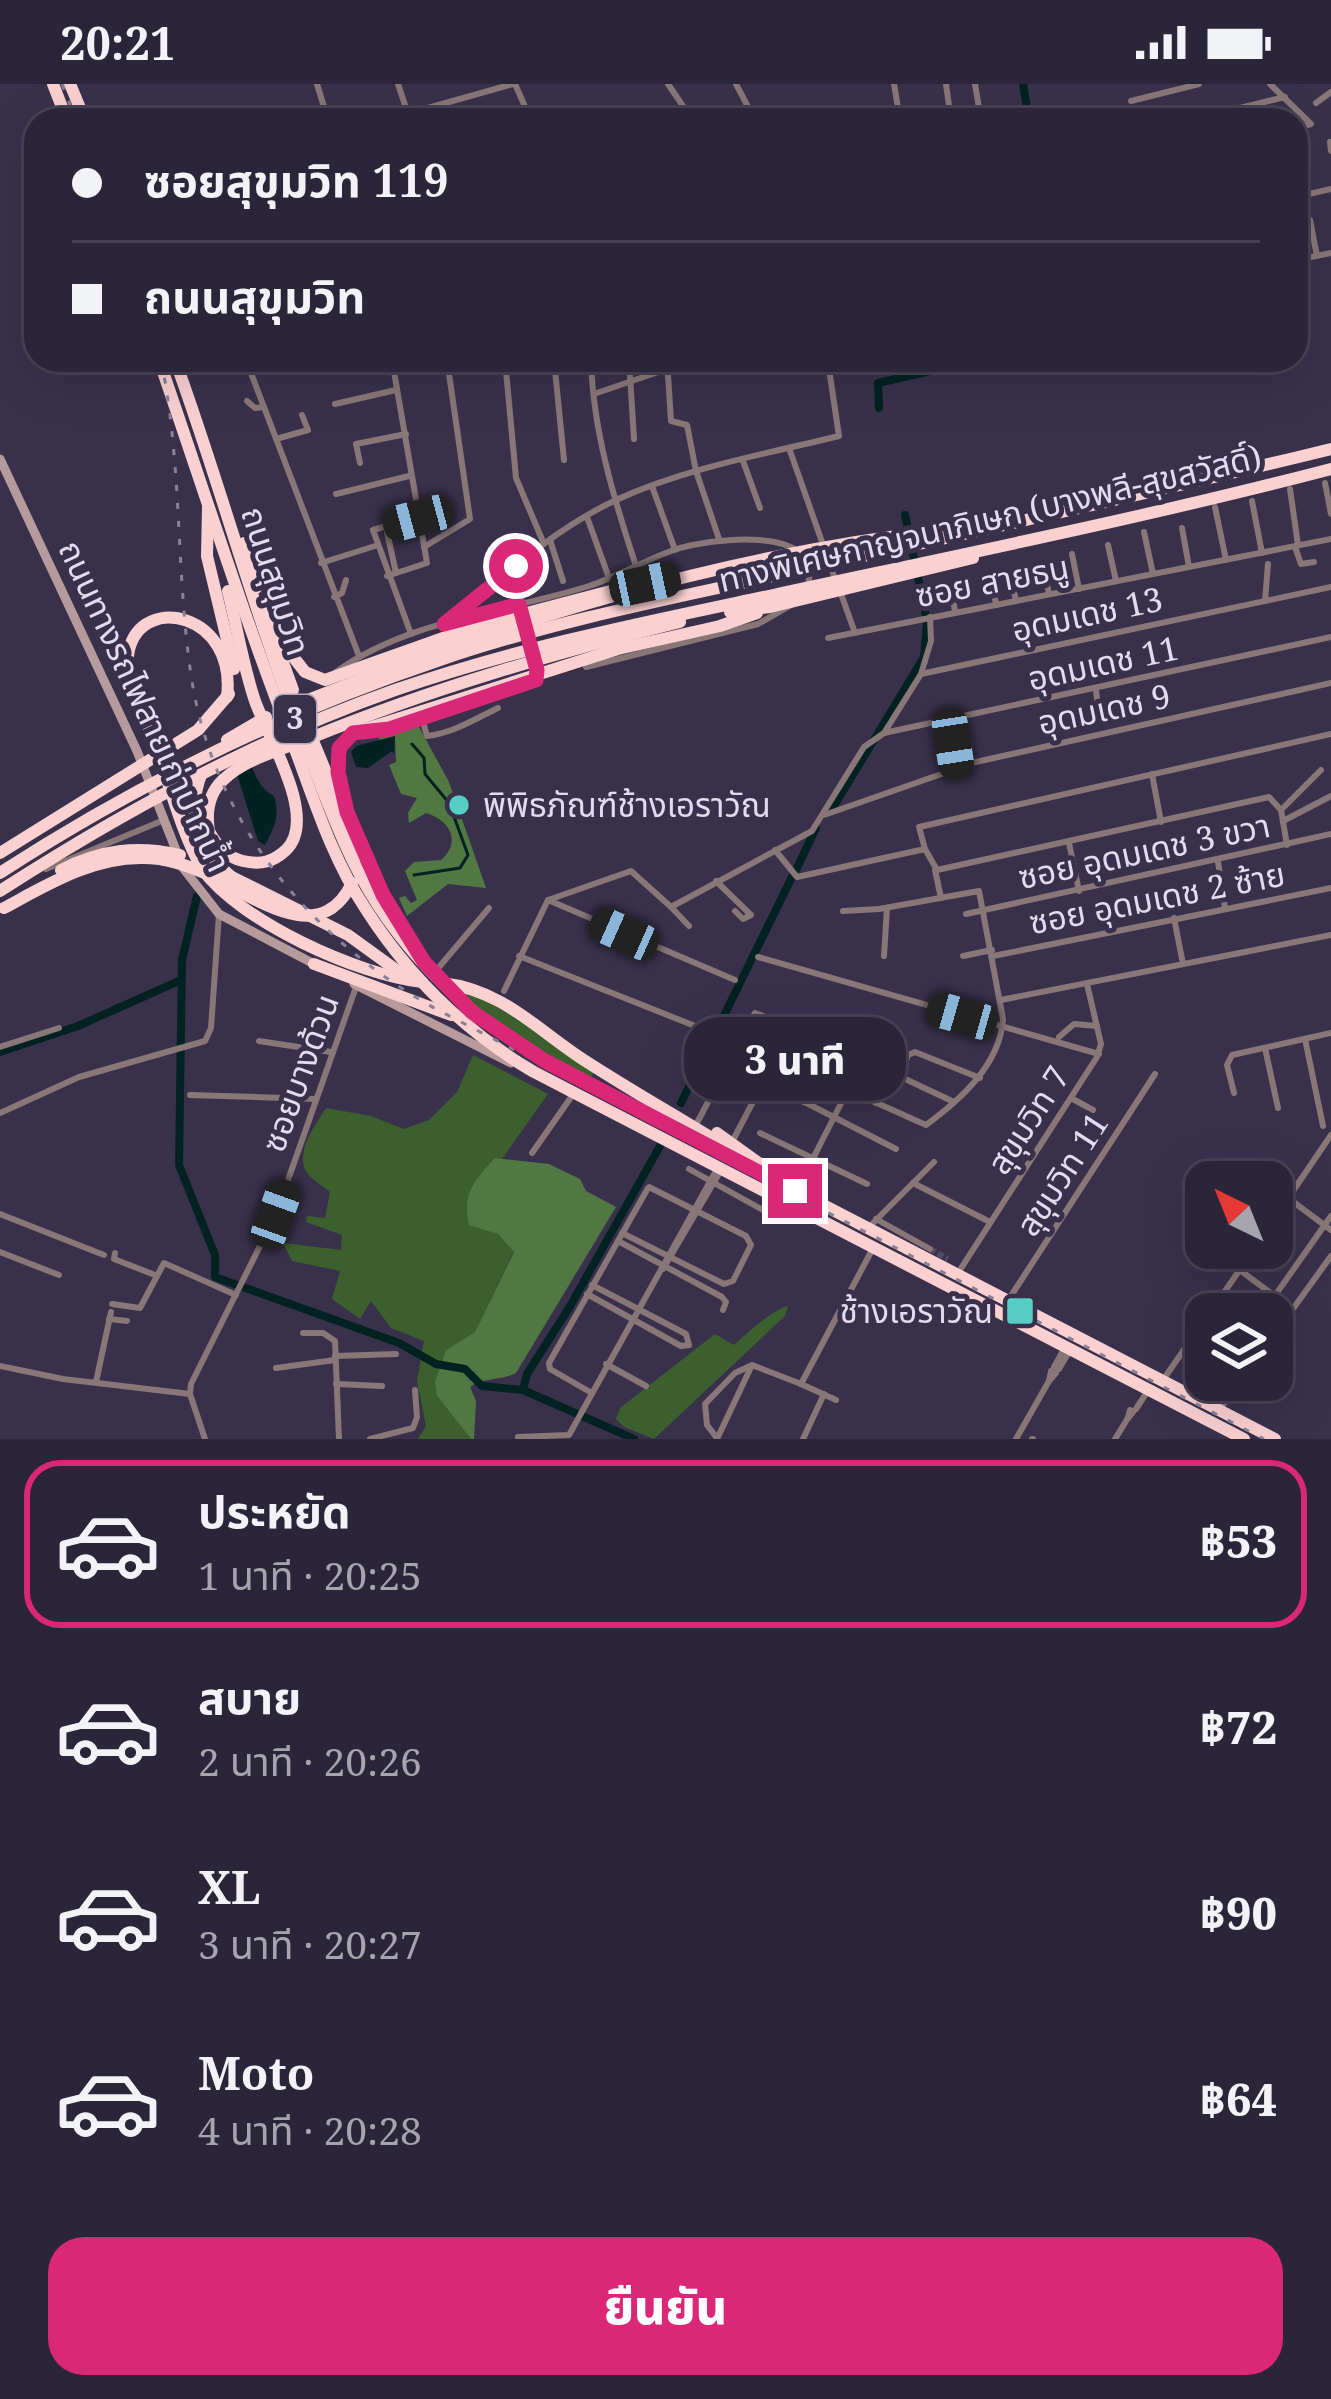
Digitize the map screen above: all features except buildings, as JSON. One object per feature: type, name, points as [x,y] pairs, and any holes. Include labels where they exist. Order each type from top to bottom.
[{"type":"highway","name":"ถนนสุขุมวิท","points":[[163,372],[255,646],[338,861],[382,934],[448,1011],[793,1190],[873,1247],[1244,1439]]},
{"type":"highway","name":"ถนนสุขุมวิท","points":[[179,372],[254,606],[337,827],[371,893],[478,1027],[534,1072],[574,1093],[816,1210],[872,1224],[1275,1439]]},
{"type":"highway","name":"ทางพิเศษกาญจนาภิเษก (บางพลี-สุขสวัสดิ์)","points":[[0,873],[179,769],[318,706],[423,666],[567,622],[1331,449]]},
{"type":"highway","points":[[209,455],[347,812],[383,895],[432,971],[504,992],[570,1043],[732,1142],[793,1190]]},
{"type":"highway","name":"ทางพิเศษกาญจนาภิเษก (บางพลี-สุขสวัสดิ์)","points":[[1,902],[113,821],[221,764],[391,692],[574,638],[1328,476]]},
{"type":"highway","points":[[0,851],[198,730],[223,702],[233,682],[234,662],[207,556],[208,502]]},
{"type":"highway","points":[[213,520],[252,689],[299,816],[296,836],[266,863],[239,860],[224,852],[209,831],[207,814],[213,792],[251,763],[413,699],[544,657],[692,620],[944,567],[1011,543]]},
{"type":"highway","points":[[284,645],[304,672],[325,680],[433,640],[560,603],[913,534],[1006,524]]},
{"type":"highway","points":[[1,902],[94,865],[146,858],[200,871],[288,914],[314,916],[334,907],[353,881],[355,845],[262,607],[244,543]]},
{"type":"highway","points":[[234,879],[201,844],[194,810],[197,786],[208,761],[241,730],[426,655],[672,578]]},
{"type":"highway","points":[[347,812],[337,754],[353,733],[618,649],[735,622],[770,607]]},
{"type":"highway","points":[[223,702],[226,659],[198,626],[169,618],[144,628],[133,641],[130,681],[196,857],[220,890],[266,921],[355,966],[385,976],[491,994],[616,1080],[793,1190]]},
{"type":"highway","points":[[353,733],[339,721],[333,693],[525,627]]},
{"type":"highway","points":[[1,902],[80,861],[127,849],[181,855],[348,935],[448,1011]]},
{"type":"highway","points":[[314,964],[382,959]]},
{"type":"highway","points":[[314,964],[448,1011]]},
{"type":"highway","points":[[457,1037],[478,1027]]},
{"type":"main road","name":"ถนนทางรถไฟสายเก่าปากน้ำ","points":[[0,459],[141,763],[183,868],[219,914],[534,1072]]},
{"type":"street","points":[[438,108],[514,84]]},
{"type":"street","points":[[1130,101],[1171,87],[1199,84]]},
{"type":"street","points":[[1270,84],[1296,108]]},
{"type":"street","points":[[1316,103],[1331,92]]},
{"type":"street","points":[[1240,108],[1285,97]]},
{"type":"street","points":[[1330,142],[1331,152]]},
{"type":"street","points":[[1310,220],[1317,256]]},
{"type":"street","points":[[1308,258],[1331,253]]},
{"type":"street","points":[[250,372],[359,656]]},
{"type":"street","points":[[392,574],[426,564],[394,372]]},
{"type":"street","points":[[424,547],[470,519],[449,372]]},
{"type":"street","points":[[506,372],[516,478],[562,581]]},
{"type":"street","points":[[555,372],[564,460]]},
{"type":"street","points":[[592,372],[614,501],[636,566]]},
{"type":"street","points":[[630,372],[634,439]]},
{"type":"street","points":[[594,394],[664,372]]},
{"type":"street","points":[[667,372],[671,421],[687,425],[696,471],[719,539]]},
{"type":"street","points":[[444,624],[547,542],[614,501],[696,471],[839,436],[829,372]]},
{"type":"street","points":[[335,404],[397,390]]},
{"type":"street","points":[[248,401],[263,407]]},
{"type":"street","points":[[276,440],[308,430],[302,415]]},
{"type":"street","points":[[360,463],[356,444],[406,434]]},
{"type":"street","points":[[788,448],[855,633]]},
{"type":"street","points":[[742,459],[760,508]]},
{"type":"street","points":[[336,494],[410,476]]},
{"type":"street","points":[[1328,476],[1331,514]]},
{"type":"street","points":[[652,486],[675,550]]},
{"type":"street","points":[[1290,490],[1301,564],[1314,562]]},
{"type":"street","points":[[1252,501],[1262,553]]},
{"type":"street","points":[[1215,507],[1226,560]]},
{"type":"street","points":[[587,517],[610,578]]},
{"type":"street","points":[[412,635],[373,530],[418,518]]},
{"type":"street","points":[[1182,527],[1189,567]]},
{"type":"street","points":[[387,532],[392,574]]},
{"type":"street","points":[[1144,532],[1153,574]]},
{"type":"street","points":[[325,680],[359,656],[412,635],[592,586],[675,550],[719,539],[787,544],[805,555],[809,582],[790,608],[758,624],[536,680],[389,729],[353,733]]},
{"type":"street","name":"ซอย สายธนู","points":[[828,638],[1331,539]]},
{"type":"street","points":[[322,563],[376,545]]},
{"type":"street","points":[[1108,545],[1116,581]]},
{"type":"street","points":[[1072,554],[1078,589]]},
{"type":"street","points":[[1265,601],[1268,564]]},
{"type":"street","points":[[1044,569],[1048,594]]},
{"type":"street","points":[[1011,578],[1016,601]]},
{"type":"street","points":[[334,597],[342,593],[346,580]]},
{"type":"street","points":[[992,583],[996,604]]},
{"type":"street","points":[[586,667],[612,643],[622,617],[616,598],[592,586]]},
{"type":"street","name":"อุดมเดช 13","points":[[921,674],[1331,587]]},
{"type":"street","points":[[952,592],[956,613]]},
{"type":"street","points":[[519,604],[536,680]]},
{"type":"street","points":[[671,907],[812,831],[921,674],[931,641],[930,617]]},
{"type":"street","name":"อุดมเดช 11","points":[[884,733],[1331,637]]},
{"type":"street","name":"อุดมเดช 9","points":[[828,813],[957,768],[1331,683]]},
{"type":"street","points":[[1096,689],[1098,708]]},
{"type":"street","points":[[422,718],[431,736],[498,708]]},
{"type":"street","points":[[950,721],[957,768]]},
{"type":"street","points":[[941,898],[933,859],[919,827],[1331,734]]},
{"type":"street","points":[[0,851],[141,763]]},
{"type":"street","points":[[1281,810],[1321,770]]},
{"type":"street","points":[[1152,774],[1161,821]]},
{"type":"street","points":[[1283,821],[1331,796]]},
{"type":"street","points":[[935,870],[1269,797],[1278,802],[1287,844]]},
{"type":"street","points":[[1,902],[67,857],[164,820]]},
{"type":"street","name":"ซอย อุดมเดช 3 ขวา","points":[[966,914],[1331,834]]},
{"type":"street","points":[[1069,842],[1079,891]]},
{"type":"street","points":[[775,850],[792,874],[804,878],[926,850]]},
{"type":"street","points":[[1218,862],[1225,908]]},
{"type":"street","points":[[504,992],[548,900],[631,871],[689,926]]},
{"type":"street","points":[[716,881],[751,915],[743,919],[734,911]]},
{"type":"street","name":"ซอย อุดมเดช 2 ซ้าย","points":[[963,956],[1331,887]]},
{"type":"street","points":[[820,1070],[926,1125],[980,1078],[1003,1027],[979,891],[843,911]]},
{"type":"street","points":[[548,900],[735,980]]},
{"type":"street","points":[[432,971],[489,908]]},
{"type":"street","points":[[884,956],[887,908]]},
{"type":"street","points":[[0,1113],[79,1077],[205,1041],[210,1033],[210,951],[219,914]]},
{"type":"street","points":[[1174,918],[1183,964]]},
{"type":"street","points":[[1000,1000],[1331,935]]},
{"type":"street","points":[[519,956],[700,1028]]},
{"type":"street","points":[[758,957],[1099,1054]]},
{"type":"street","name":"สุขุมวิท 7","points":[[960,1270],[1099,1054],[1087,983]]},
{"type":"street","name":"ซอยบางด้วน","points":[[190,1394],[276,1214],[357,986]]},
{"type":"street","points":[[698,1121],[756,1012],[793,1027],[732,1142]]},
{"type":"street","points":[[1059,1037],[1074,1024],[1097,1026]]},
{"type":"street","points":[[0,1047],[59,1028]]},
{"type":"street","points":[[1234,1093],[1228,1059],[1331,1033]]},
{"type":"street","points":[[1306,1039],[1323,1126]]},
{"type":"street","points":[[259,1041],[331,1052]]},
{"type":"street","points":[[804,1102],[833,1046],[953,1102]]},
{"type":"street","points":[[1265,1048],[1278,1108]]},
{"type":"street","points":[[900,1077],[908,1055],[915,1052],[980,1078]]},
{"type":"street","points":[[793,1190],[863,1060]]},
{"type":"street","points":[[876,1103],[891,1073]]},
{"type":"street","name":"สุขุมวิท 11","points":[[1009,1299],[1155,1074]]},
{"type":"street","points":[[783,1091],[896,1149]]},
{"type":"street","points":[[532,1153],[574,1093]]},
{"type":"street","points":[[190,1095],[316,1099]]},
{"type":"street","points":[[1070,1098],[1093,1110]]},
{"type":"street","points":[[760,1133],[867,1184]]},
{"type":"street","points":[[1293,1191],[1330,1135]]},
{"type":"street","points":[[1322,1149],[1331,1155]]},
{"type":"street","points":[[930,1249],[872,1224],[934,1162]]},
{"type":"street","points":[[518,1437],[567,1437],[720,1167]]},
{"type":"street","points":[[689,1169],[772,1215]]},
{"type":"street","points":[[914,1183],[990,1222]]},
{"type":"street","points":[[590,1392],[548,1367],[592,1285],[649,1187],[750,1240],[733,1281],[724,1284],[620,1237]]},
{"type":"street","points":[[1293,1202],[1328,1228]]},
{"type":"street","points":[[0,1214],[104,1255]]},
{"type":"street","points":[[1277,1293],[1328,1228],[1331,1216]]},
{"type":"street","points":[[620,1237],[722,1297],[726,1301],[723,1310]]},
{"type":"street","points":[[801,1384],[873,1247]]},
{"type":"street","points":[[0,1252],[59,1275]]},
{"type":"street","points":[[115,1253],[114,1258],[127,1266],[155,1275]]},
{"type":"street","points":[[1293,1308],[1331,1256]]},
{"type":"street","points":[[949,1259],[960,1270]]},
{"type":"street","points":[[111,1311],[140,1308],[155,1275],[168,1262],[239,1290]]},
{"type":"street","points":[[1224,1293],[1240,1270],[1271,1293]]},
{"type":"street","points":[[587,1294],[681,1346],[689,1345],[686,1334],[592,1285]]},
{"type":"street","points":[[111,1311],[127,1322]]},
{"type":"street","points":[[96,1382],[111,1311]]},
{"type":"street","points":[[303,1333],[333,1338],[339,1439]]},
{"type":"street","points":[[1016,1439],[1068,1348]]},
{"type":"street","points":[[1163,1380],[1184,1349]]},
{"type":"street","points":[[276,1368],[396,1354]]},
{"type":"street","points":[[606,1364],[646,1386]]},
{"type":"street","points":[[752,1365],[717,1439],[707,1425],[705,1404],[735,1373],[752,1365],[836,1400]]},
{"type":"street","points":[[0,1366],[190,1394],[205,1439]]},
{"type":"street","points":[[336,1384],[382,1386]]},
{"type":"street","points":[[1115,1439],[1148,1389]]},
{"type":"street","points":[[370,1439],[412,1428],[417,1417],[415,1390]]},
{"type":"street","points":[[803,1439],[824,1394]]},
{"type":"street","points":[[1219,1410],[1226,1401]]},
{"type":"green space","points":[[418,725],[449,782],[486,888],[448,884],[407,916],[399,898],[405,896],[411,903],[417,900],[405,871],[414,862],[441,860],[452,839],[447,826],[426,813],[409,823],[408,813],[417,798],[401,794],[389,765],[396,762],[395,736],[381,742],[378,737]]},
{"type":"green space","points":[[464,986],[478,990],[596,1068],[588,1083],[545,1061],[459,998]]},
{"type":"green space","points":[[473,1055],[548,1094],[502,1159],[495,1158],[498,1234],[514,1251],[475,1332],[446,1350],[437,1396],[471,1439],[418,1439],[426,1426],[417,1381],[424,1341],[391,1328],[371,1301],[360,1319],[332,1299],[340,1271],[292,1261],[283,1243],[341,1250],[342,1235],[306,1222],[307,1216],[325,1218],[330,1192],[307,1173],[303,1156],[326,1108],[371,1116],[404,1129],[429,1120],[457,1092]]},
{"type":"green space","points":[[495,1158],[549,1164],[580,1179],[586,1191],[616,1207],[516,1373],[470,1387],[476,1401],[471,1439],[437,1396],[435,1382],[446,1350],[475,1332],[514,1252],[498,1234],[469,1225],[467,1204],[472,1188]]},
{"type":"green space","points":[[788,1306],[785,1316],[654,1439],[616,1419],[620,1408],[715,1334],[734,1345]]},
{"type":"shaded area","points":[[395,736],[394,754],[368,768],[356,767],[351,752],[356,746]]},
{"type":"shaded area","points":[[244,747],[259,781],[276,803],[276,821],[265,845],[258,841],[230,752]]},
{"type":"waterway","points":[[1023,84],[1027,108]]},
{"type":"waterway","points":[[879,408],[878,383],[926,372]]},
{"type":"waterway","points":[[905,515],[926,616]]},
{"type":"waterway","points":[[823,815],[834,806],[924,657],[927,623]]},
{"type":"waterway","points":[[412,744],[424,758],[425,774],[449,803],[468,855],[460,868],[414,875]]},
{"type":"waterway","points":[[796,870],[816,828]]},
{"type":"waterway","points":[[681,1103],[793,875]]},
{"type":"waterway","points":[[197,896],[182,960],[179,1165],[215,1255],[215,1277],[399,1343],[436,1364],[465,1369],[482,1386],[523,1390],[634,1439]]},
{"type":"waterway","points":[[0,1052],[78,1026],[181,980]]},
{"type":"waterway","points":[[523,1390],[527,1374],[660,1146]]},
{"type":"tunnel","points":[[930,1249],[948,1259]]},
{"type":"railway","points":[[62,84],[71,108]]},
{"type":"railway","points":[[163,372],[190,668],[201,723],[243,823],[272,868],[307,909],[389,980],[436,1009],[1264,1439]]},
{"type":"place","name":"พิพิธภัณฑ์ช้างเอราวัณ","points":[[459,805]]},
{"type":"place","name":"ช้างเอราวัณ","points":[[1020,1311]]},
{"type":"route","points":[[516,566],[444,624],[519,604],[536,680],[389,729],[353,733],[339,748],[338,772],[347,812],[375,878],[424,962],[483,1021],[545,1061],[795,1191]]}]
